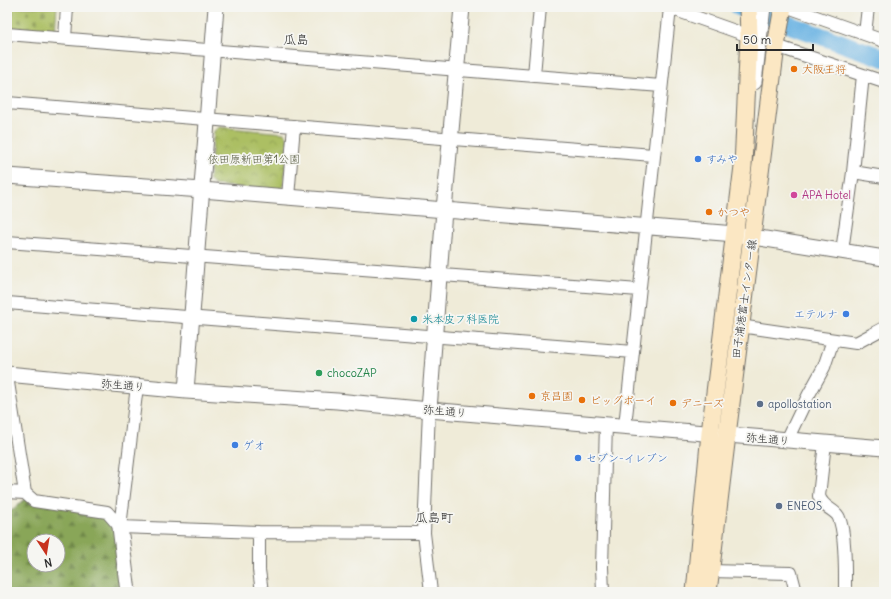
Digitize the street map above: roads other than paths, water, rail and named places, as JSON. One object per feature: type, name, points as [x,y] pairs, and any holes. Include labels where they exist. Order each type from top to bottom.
[{"type":"main road","name":"田子浦港富士インター線","points":[[695,592],[710,433],[743,166],[749,36],[748,7]]},
{"type":"main road","name":"田子浦港富士インター線","points":[[708,592],[740,326],[753,236],[776,46],[783,7]]},
{"type":"street","points":[[65,38],[67,7]]},
{"type":"street","points":[[186,391],[193,318],[216,7]]},
{"type":"street","points":[[431,592],[424,533],[429,410],[444,210],[462,7]]},
{"type":"street","points":[[534,75],[540,7]]},
{"type":"street","points":[[743,166],[764,7]]},
{"type":"street","points":[[788,7],[884,41]]},
{"type":"street","points":[[865,34],[868,7]]},
{"type":"street","points":[[625,426],[669,8],[749,36]]},
{"type":"street","points":[[7,34],[661,86]]},
{"type":"street","points":[[776,46],[884,82]]},
{"type":"street","points":[[842,251],[853,172],[863,75]]},
{"type":"street","points":[[7,103],[653,155]]},
{"type":"street","points":[[288,197],[294,126]]},
{"type":"street","points":[[853,172],[884,177]]},
{"type":"street","points":[[7,176],[202,190],[735,234],[884,258]]},
{"type":"street","points":[[7,242],[639,290]]},
{"type":"street","points":[[7,303],[633,352]]},
{"type":"street","points":[[740,326],[856,343],[884,328]]},
{"type":"street","points":[[787,440],[824,367],[833,340]]},
{"type":"street","points":[[7,375],[25,492],[34,501],[107,512],[120,527],[260,532],[424,533]]},
{"type":"street","name":"弥生通り","points":[[7,375],[186,391],[337,401],[884,448]]},
{"type":"street","points":[[128,592],[120,527],[137,386]]},
{"type":"street","points":[[603,592],[602,567],[606,424]]},
{"type":"street","points":[[825,443],[819,496],[821,503],[839,516],[842,527],[845,592]]},
{"type":"street","points":[[7,492],[25,492]]},
{"type":"street","points":[[260,532],[259,570],[262,592]]},
{"type":"street","points":[[711,571],[791,573],[796,592]]},
{"type":"waterway","points":[[739,7],[884,58]]},
{"type":"place","name":"大阪王将","points":[[794,69]]},
{"type":"place","name":"すみや","points":[[698,159]]},
{"type":"place","name":"APA Hotel","points":[[794,195]]},
{"type":"place","name":"かつや","points":[[709,212]]},
{"type":"place","name":"エテルナ","points":[[846,314]]},
{"type":"place","name":"米本皮フ科医院","points":[[414,319]]},
{"type":"place","name":"chocoZAP","points":[[319,373]]},
{"type":"place","name":"京昌園","points":[[532,396]]},
{"type":"place","name":"ビッグボーイ","points":[[582,400]]},
{"type":"place","name":"デニーズ","points":[[673,403]]},
{"type":"place","name":"apollostation","points":[[760,404]]},
{"type":"place","name":"ゲオ","points":[[235,445]]},
{"type":"place","name":"セブン-イレブン","points":[[578,458]]},
{"type":"place","name":"ENEOS","points":[[779,506]]},
{"type":"district","name":"瓜島","points":[[296,39]]},
{"type":"district","name":"瓜島町","points":[[434,517]]},
{"type":"park label","name":"依田原新田第1公園","points":[[254,159]]}]
